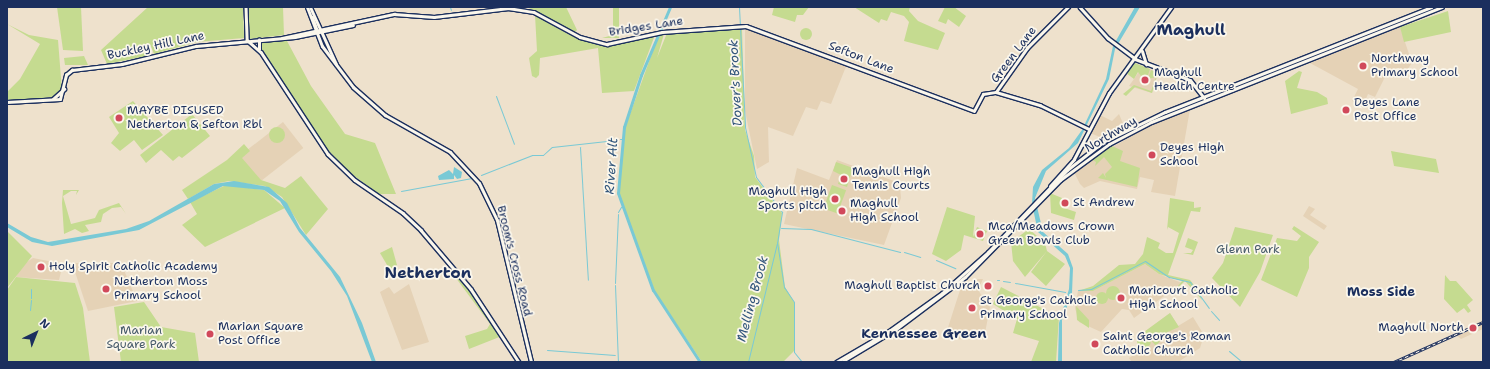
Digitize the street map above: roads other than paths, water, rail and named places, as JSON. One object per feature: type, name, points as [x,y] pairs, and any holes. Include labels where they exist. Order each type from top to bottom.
[{"type":"main road","points":[[246,7],[247,40],[259,50],[328,154],[356,180],[404,213],[421,230],[475,295],[519,362]]},
{"type":"main road","name":"Broom's Cross Road","points":[[307,7],[317,31],[337,68],[374,107],[450,152],[479,183],[497,220],[532,362]]},
{"type":"main road","points":[[310,7],[317,31]]},
{"type":"main road","name":"Green Lane","points":[[996,92],[1027,48],[1063,8],[1068,7]]},
{"type":"main road","points":[[1050,186],[1080,149],[1087,130],[1109,93],[1142,51],[1171,7]]},
{"type":"main road","name":"Northway","points":[[1035,206],[1050,186],[1062,174],[1121,132],[1204,96],[1430,7]]},
{"type":"main road","name":"Northway","points":[[841,362],[896,329],[944,294],[1072,171],[1128,134],[1206,100],[1442,7]]},
{"type":"main road","name":"Bridges Lane","points":[[356,24],[394,14],[434,17],[515,8],[534,12],[580,37],[608,44],[662,32],[742,26]]},
{"type":"main road","points":[[1080,8],[1119,48],[1147,65],[1190,80],[1206,100]]},
{"type":"main road","name":"Buckley Hill Lane","points":[[7,102],[51,100],[60,97],[65,88],[68,72],[122,64],[184,48],[247,40],[282,38],[356,24]]},
{"type":"main road","name":"Sefton Lane","points":[[742,26],[974,111],[983,94],[996,92]]},
{"type":"main road","points":[[259,40],[259,50]]},
{"type":"main road","points":[[1142,51],[1147,65]]},
{"type":"main road","points":[[1270,70],[1294,66]]},
{"type":"main road","points":[[996,92],[1040,106],[1087,130]]},
{"type":"main road","points":[[1204,96],[1216,96]]},
{"type":"main road","points":[[1062,174],[1072,171]]},
{"type":"main road","name":"Northway","points":[[836,362],[895,327],[942,293],[1031,210]]},
{"type":"water","points":[[1135,7],[1140,7],[1115,49],[1109,79],[1078,143],[1046,171],[1035,198],[1043,232],[1068,254],[1073,268],[1072,293],[1062,320],[1062,362],[1058,362],[1059,323],[1069,289],[1070,268],[1065,256],[1038,232],[1032,204],[1033,187],[1042,170],[1069,148],[1082,130],[1106,79],[1113,46]]},
{"type":"water","points":[[454,167],[462,172],[461,178],[457,179],[454,175],[454,179],[439,180],[438,176],[449,170],[453,174]]},
{"type":"water","points":[[234,181],[269,187],[287,203],[300,228],[340,277],[362,323],[376,362],[372,362],[347,296],[331,271],[299,232],[280,201],[264,190],[223,186],[139,230],[52,246],[32,242],[7,227],[7,223],[31,237],[48,242],[126,229],[149,221],[214,184]]},
{"type":"waterway","name":"River Alt","points":[[670,7],[641,75],[624,127],[618,193],[653,290],[700,362]]},
{"type":"waterway","name":"Dover's Brook","points":[[739,7],[745,127],[756,177],[782,212],[777,242],[784,287],[794,302],[794,352],[802,362]]},
{"type":"waterway","points":[[496,96],[514,144]]},
{"type":"waterway","points":[[481,175],[532,155],[543,155],[552,147],[616,140]]},
{"type":"waterway","points":[[580,147],[588,280]]},
{"type":"waterway","points":[[401,191],[472,178]]},
{"type":"waterway","points":[[618,212],[621,207]]},
{"type":"waterway","points":[[615,283],[618,214]]},
{"type":"waterway","points":[[781,228],[811,229],[900,252]]},
{"type":"waterway","name":"Melling Brook","points":[[748,362],[777,243]]},
{"type":"waterway","points":[[904,252],[920,257]]},
{"type":"waterway","points":[[936,260],[955,268]]},
{"type":"waterway","points":[[1078,290],[1091,289],[1145,261],[1169,277],[1190,282],[1209,308]]},
{"type":"waterway","points":[[1003,281],[1010,282]]},
{"type":"waterway","points":[[1015,283],[1065,292]]},
{"type":"waterway","points":[[615,285],[618,362]]},
{"type":"waterway","points":[[31,289],[31,298]]},
{"type":"waterway","points":[[30,310],[31,300]]},
{"type":"waterway","points":[[1211,311],[1219,320]]},
{"type":"waterway","points":[[547,350],[615,355]]},
{"type":"waterway","points":[[1229,351],[1242,362]]},
{"type":"railway","points":[[1394,362],[1483,322]]},
{"type":"place","name":"Northway Primary School","points":[[1363,66]]},
{"type":"place","name":"Maghull Health Centre","points":[[1145,80]]},
{"type":"place","name":"Deyes Lane Post Office","points":[[1346,110]]},
{"type":"place","name":"MAYBE DISUSED Netherton & Sefton Rbl","points":[[119,118]]},
{"type":"place","name":"Deyes High School","points":[[1152,155]]},
{"type":"place","name":"Maghull High Tennis Courts","points":[[844,179]]},
{"type":"place","name":"Maghull High Sports pitch","points":[[835,199]]},
{"type":"place","name":"St Andrew","points":[[1065,203]]},
{"type":"place","name":"Maghull High School","points":[[842,211]]},
{"type":"place","name":"Mca/Meadows Crown Green Bowls Club","points":[[980,234]]},
{"type":"place","name":"Holy Spirit Catholic Academy","points":[[41,267]]},
{"type":"place","name":"Maghull Baptist Church","points":[[988,286]]},
{"type":"place","name":"Netherton Moss Primary School","points":[[106,289]]},
{"type":"place","name":"Maricourt Catholic High School","points":[[1121,298]]},
{"type":"place","name":"St George's Catholic Primary School","points":[[972,308]]},
{"type":"place","name":"Maghull North","points":[[1473,328]]},
{"type":"place","name":"Marian Square Post Office","points":[[210,334]]},
{"type":"place","name":"Saint George's Roman Catholic Church","points":[[1095,344]]},
{"type":"district","name":"Maghull","points":[[1191,30]]},
{"type":"district","name":"Netherton","points":[[428,273]]},
{"type":"district","name":"Moss Side","points":[[1381,292]]},
{"type":"district","name":"Kennessee Green","points":[[924,333]]},
{"type":"park label","name":"Glenn Park","points":[[1248,250]]},
{"type":"park label","name":"Marian Square Park","points":[[141,338]]}]
